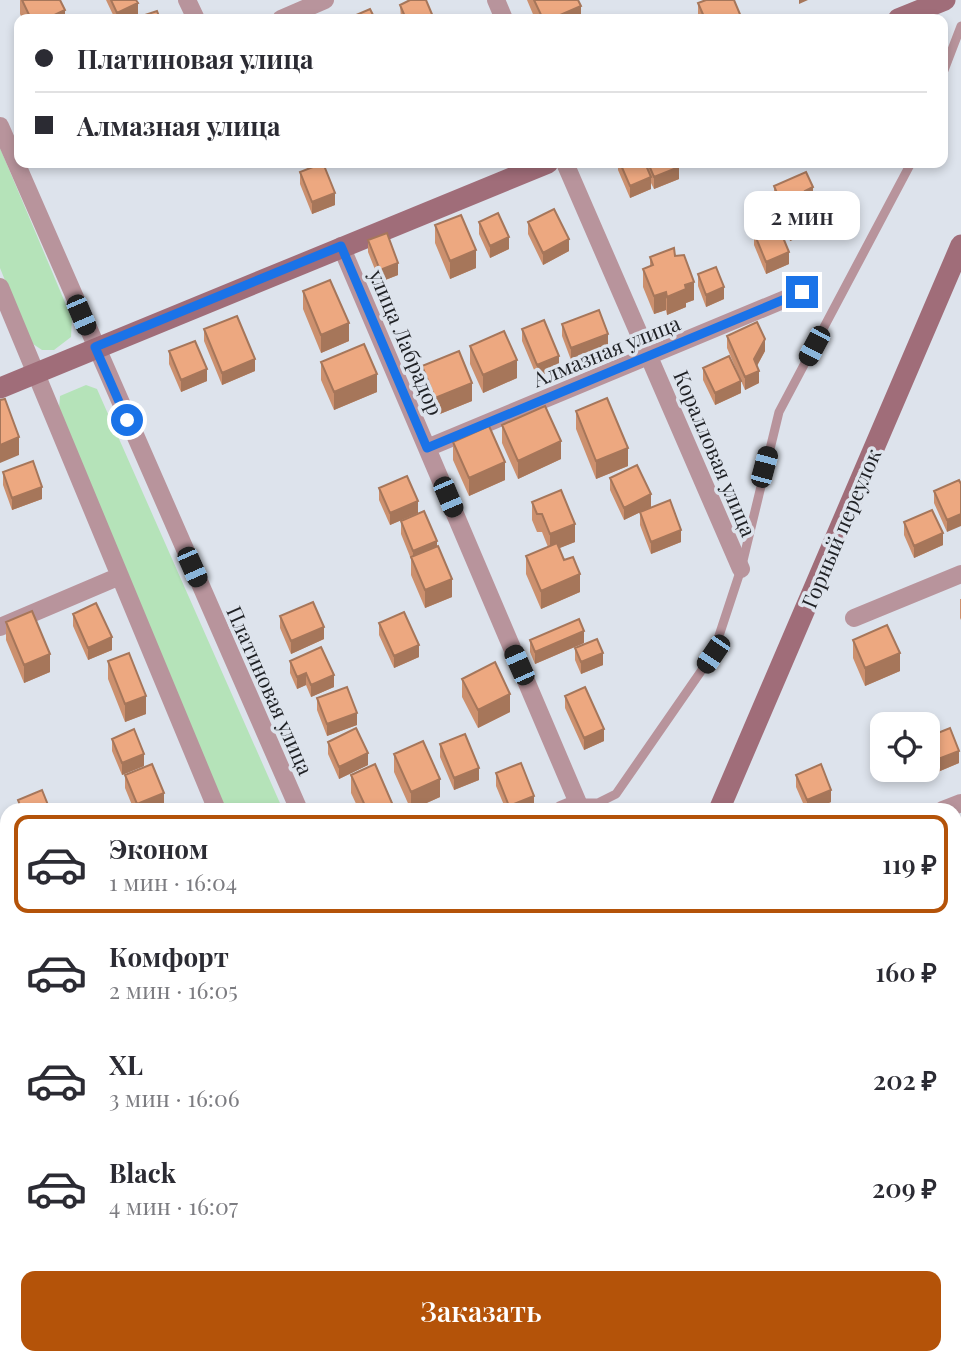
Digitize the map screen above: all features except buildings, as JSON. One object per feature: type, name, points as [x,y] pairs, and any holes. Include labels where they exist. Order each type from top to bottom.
[{"type":"street","points":[[293,14],[325,0]]},
{"type":"street","points":[[910,14],[945,0]]},
{"type":"street","name":"Платиновая улица","points":[[0,126],[14,159]]},
{"type":"street","name":"Платиновая улица","points":[[18,168],[296,803]]},
{"type":"street","points":[[0,388],[536,168]]},
{"type":"street","name":"Коралловая улица","points":[[567,168],[741,569]]},
{"type":"street","name":"Горный переулок","points":[[722,803],[961,245]]},
{"type":"street","name":"улица Лабрадор","points":[[341,246],[427,448],[568,803]]},
{"type":"street","points":[[0,287],[214,803]]},
{"type":"street","name":"Алмазная улица","points":[[427,448],[802,292]]},
{"type":"street","points":[[854,618],[961,574]]},
{"type":"street","points":[[0,627],[120,576]]},
{"type":"lane","points":[[948,61],[961,26]]},
{"type":"lane","points":[[598,803],[617,794],[713,654],[741,569],[779,412],[908,168]]},
{"type":"green space","points":[[0,148],[72,319],[71,337],[54,350],[42,350],[30,342],[0,268]]},
{"type":"green space","points":[[86,385],[97,389],[280,803],[222,803],[59,409],[60,396]]},
{"type":"route","points":[[127,420],[95,347],[341,246],[427,448],[802,292]]}]
